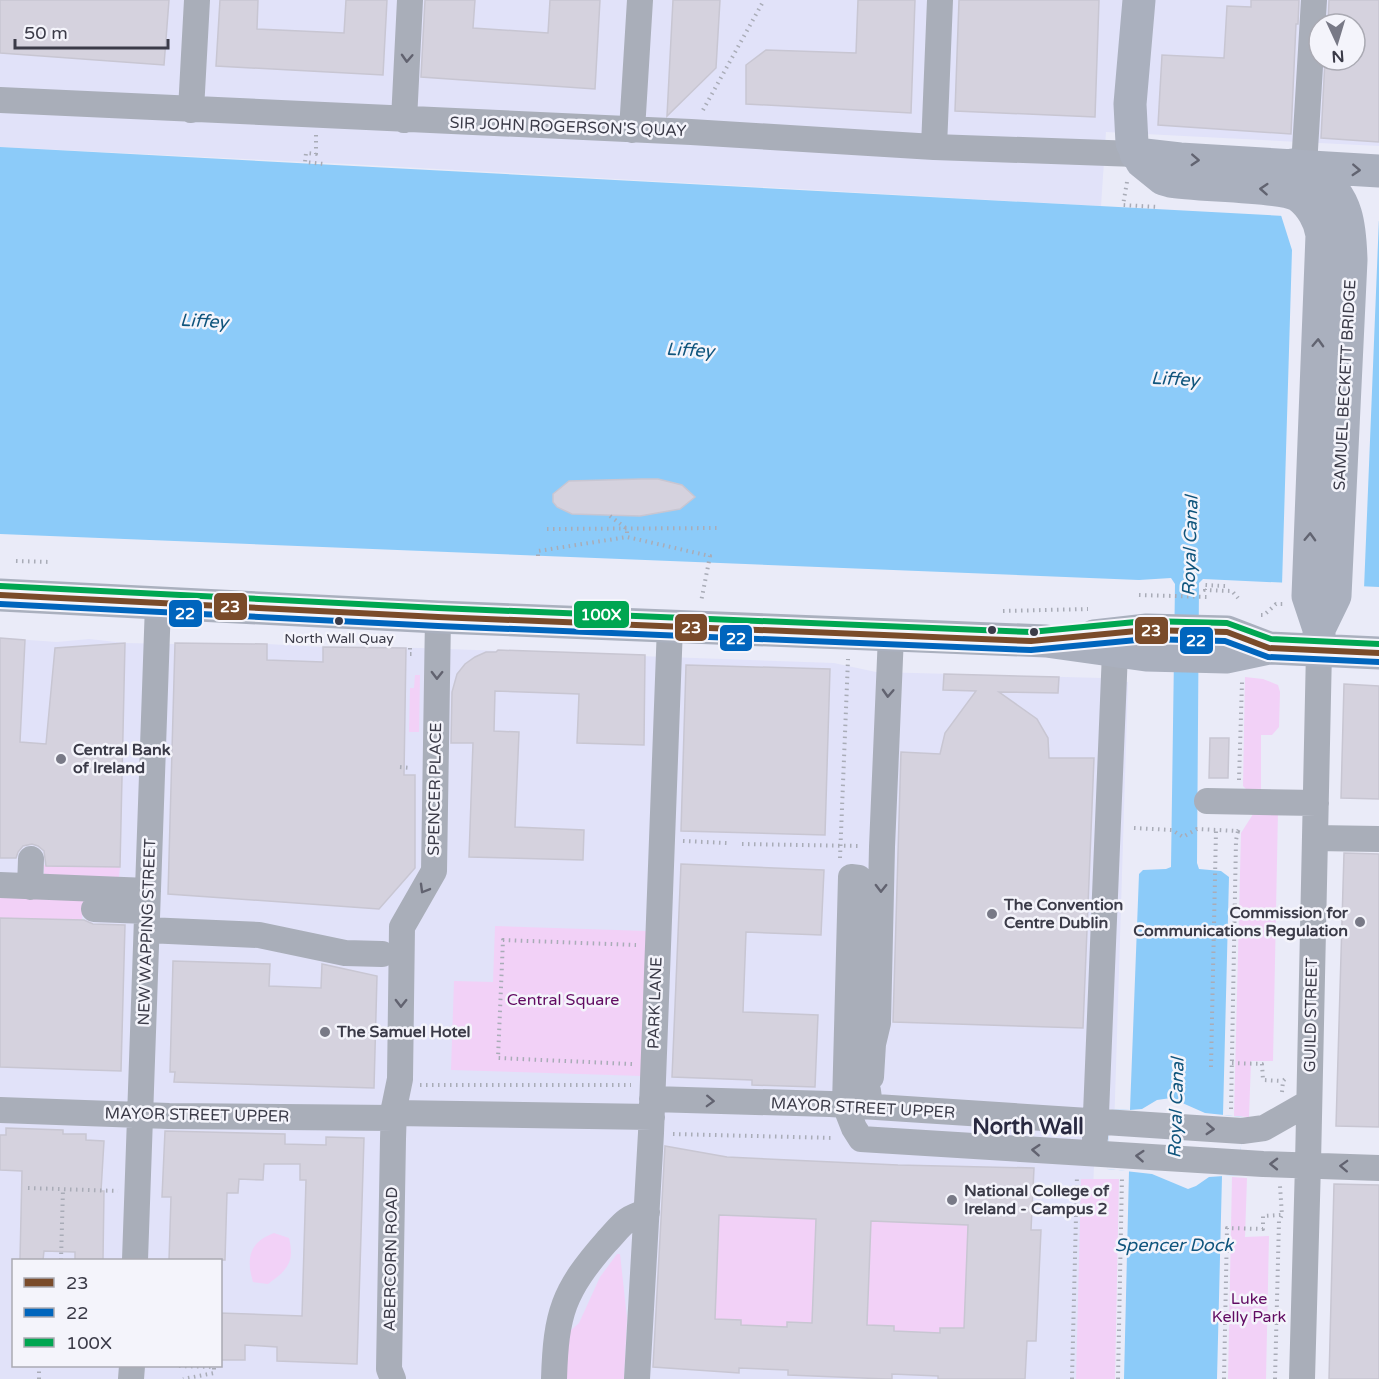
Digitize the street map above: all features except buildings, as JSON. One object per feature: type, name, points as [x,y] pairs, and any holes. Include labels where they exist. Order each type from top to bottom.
[{"type":"main road","points":[[1132,166],[1130,104],[1139,0]]},
{"type":"main road","name":"SIR JOHN ROGERSON'S QUAY","points":[[1132,166],[1180,159],[1379,171]]},
{"type":"main road","name":"SAMUEL BECKETT BRIDGE","points":[[1132,166],[1152,171],[1170,182],[1276,190],[1297,195],[1308,205],[1321,224],[1310,599],[1319,640]]},
{"type":"main road","name":"SAMUEL BECKETT BRIDGE","points":[[1298,166],[1317,177],[1340,200],[1347,215],[1350,260],[1310,599]]},
{"type":"main road","points":[[0,595],[438,617],[1136,645],[1231,657],[1319,640],[1379,653]]},
{"type":"street","points":[[191,110],[197,0]]},
{"type":"street","points":[[404,120],[410,0]]},
{"type":"street","points":[[632,130],[640,0]]},
{"type":"street","points":[[934,147],[940,0]]},
{"type":"street","points":[[1298,166],[1314,0]]},
{"type":"street","name":"SIR JOHN ROGERSON'S QUAY","points":[[0,100],[691,132],[934,147],[1132,166]]},
{"type":"street","name":"NEW WAPPING STREET","points":[[135,1259],[158,604]]},
{"type":"street","name":"SPENCER PLACE","points":[[401,1114],[402,927],[434,871],[438,617]]},
{"type":"street","name":"PARK LANE","points":[[637,1379],[647,1212],[648,1109],[653,1064],[670,626]]},
{"type":"street","points":[[861,1139],[854,1128],[872,1067],[873,1044],[878,1023],[882,847],[891,635]]},
{"type":"street","name":"GUILD STREET","points":[[1302,1379],[1319,640]]},
{"type":"street","points":[[1101,1154],[1136,645]]},
{"type":"street","points":[[1207,801],[1316,803]]},
{"type":"street","points":[[1315,838],[1379,839]]},
{"type":"street","points":[[30,887],[31,859]]},
{"type":"street","points":[[0,885],[30,887],[345,953],[382,954]]},
{"type":"street","points":[[855,888],[861,1101]]},
{"type":"street","points":[[94,909],[147,911]]},
{"type":"street","name":"MAYOR STREET UPPER","points":[[0,1110],[140,1115],[401,1114],[648,1109],[861,1101],[1102,1123],[1236,1123]]},
{"type":"street","points":[[1236,1123],[1264,1128],[1308,1103]]},
{"type":"street","name":"ABERCORN ROAD","points":[[391,1374],[401,1114]]},
{"type":"street","name":"MAYOR STREET UPPER","points":[[861,1139],[1240,1162],[1308,1164]]},
{"type":"street","points":[[1308,1164],[1379,1168]]},
{"type":"street","points":[[554,1379],[557,1329],[566,1298],[586,1266],[630,1216],[647,1212]]},
{"type":"path","points":[[691,132],[764,0]]},
{"type":"path","points":[[316,133],[316,154],[306,153],[305,162],[324,164]]},
{"type":"path","points":[[1132,166],[1123,205],[1169,207]]},
{"type":"path","points":[[610,516],[627,529]]},
{"type":"path","points":[[547,529],[720,528]]},
{"type":"path","points":[[627,529],[627,537]]},
{"type":"path","points":[[538,556],[538,551],[627,537],[710,556],[701,606]]},
{"type":"path","points":[[16,561],[51,562]]},
{"type":"path","points":[[1225,586],[1205,585],[1205,590],[1232,591],[1238,598]]},
{"type":"path","points":[[1139,595],[1208,597]]},
{"type":"path","points":[[1264,615],[1276,604],[1310,599]]},
{"type":"path","points":[[410,648],[410,654],[417,654]]},
{"type":"path","points":[[1231,657],[1239,792],[1252,801]]},
{"type":"path","points":[[400,767],[411,768]]},
{"type":"path","points":[[1134,828],[1172,830],[1183,837],[1197,829]]},
{"type":"path","points":[[1211,1067],[1216,830]]},
{"type":"path","points":[[1236,1123],[1232,1063],[1238,831]]},
{"type":"path","points":[[661,840],[727,843]]},
{"type":"path","points":[[742,844],[882,847]]},
{"type":"path","points":[[653,1064],[498,1058],[503,940],[657,946]]},
{"type":"path","points":[[1232,1063],[1262,1064],[1263,1080],[1283,1081]]},
{"type":"path","points":[[401,1114],[420,1084],[648,1109],[861,1139]]},
{"type":"path","points":[[1072,1379],[1077,1175]]},
{"type":"path","points":[[1118,1379],[1122,1176]]},
{"type":"path","points":[[1275,1379],[1279,1221],[1282,1215],[1282,1195],[1278,1179]]},
{"type":"path","points":[[28,1188],[138,1191]]},
{"type":"path","points":[[61,1259],[63,1189]]},
{"type":"path","points":[[1224,1379],[1227,1228],[1263,1229],[1263,1216],[1282,1215]]},
{"type":"path","points":[[183,1379],[214,1373],[214,1367]]},
{"type":"shaded area","points":[[0,0],[1379,0],[1379,146],[1106,132],[1101,206],[0,147]]},
{"type":"shaded area","points":[[0,638],[57,642],[89,639],[125,643],[420,648],[834,663],[876,672],[1102,678],[1102,681],[1128,682],[1113,1163],[1094,1165],[1086,1379],[0,1379]]},
{"type":"green space","points":[[415,675],[420,675],[419,732],[409,732],[410,688],[414,688]]},
{"type":"green space","points":[[1245,677],[1263,679],[1278,685],[1280,692],[1279,727],[1272,735],[1261,735],[1261,794],[1250,793],[1243,786]]},
{"type":"green space","points":[[1255,811],[1278,811],[1273,1061],[1251,1061],[1249,1117],[1234,1116],[1241,833]]},
{"type":"green space","points":[[44,865],[120,867],[119,877],[44,875]]},
{"type":"green space","points":[[0,895],[124,898],[124,905],[83,903],[82,920],[0,918]]},
{"type":"green space","name":"Central Square","points":[[495,926],[647,931],[642,1076],[451,1070],[454,981],[493,982]]},
{"type":"green space","name":"Luke Kelly Park","points":[[1232,1177],[1247,1178],[1245,1237],[1269,1236],[1266,1379],[1228,1379]]},
{"type":"green space","points":[[1081,1179],[1119,1179],[1115,1379],[1076,1379]]},
{"type":"green space","points":[[719,1215],[816,1219],[811,1337],[802,1322],[788,1322],[787,1327],[741,1325],[741,1320],[725,1319],[714,1333]]},
{"type":"green space","points":[[871,1221],[968,1225],[964,1343],[954,1328],[940,1328],[940,1333],[894,1331],[894,1326],[877,1325],[867,1340]]},
{"type":"green space","points":[[274,1233],[289,1238],[291,1254],[288,1265],[268,1284],[253,1282],[250,1266],[252,1252],[259,1241]]},
{"type":"green space","points":[[617,1254],[620,1254],[627,1318],[624,1379],[566,1379],[568,1333],[579,1323],[600,1277]]},
{"type":"water","points":[[0,147],[1379,221],[1379,587],[1203,579],[1199,583],[1197,863],[1199,869],[1221,871],[1229,877],[1223,1115],[1243,1117],[1239,1175],[1222,1176],[1217,1379],[1124,1379],[1129,1171],[1107,1169],[1110,1109],[1130,1110],[1139,874],[1143,870],[1171,867],[1175,584],[1171,578],[1139,580],[0,534]]},
{"type":"pier","points":[[1280,212],[1379,218],[1364,589],[1282,585],[1292,250]]},
{"type":"pier","points":[[1171,1098],[1205,1113],[1243,1117],[1239,1175],[1209,1177],[1188,1189],[1152,1174],[1107,1169],[1110,1109],[1142,1109],[1157,1100]]},
{"type":"transit line","name":"100X","points":[[0,586],[438,608],[1031,632],[1146,621],[1227,623],[1271,639],[1379,644]]},
{"type":"transit line","name":"23","points":[[0,595],[438,617],[1031,641],[1147,630],[1227,632],[1269,648],[1379,653]]},
{"type":"transit line","name":"22","points":[[0,604],[438,626],[1031,650],[1147,639],[1225,641],[1268,657],[1379,662]]},
{"type":"place","name":"North Wall Quay","points":[[339,621]]},
{"type":"place","name":"Central Bank of Ireland","points":[[61,759]]},
{"type":"place","name":"The Convention Centre Dublin","points":[[992,914]]},
{"type":"place","name":"Commission for Communications Regulation","points":[[1360,922]]},
{"type":"place","name":"The Samuel Hotel","points":[[325,1032]]},
{"type":"place","name":"National College of Ireland - Campus 2","points":[[952,1200]]},
{"type":"district","name":"North Wall","points":[[1028,1127]]},
{"type":"water label","name":"Liffey","points":[[204,321]]},
{"type":"water label","name":"Liffey","points":[[690,350]]},
{"type":"water label","name":"Liffey","points":[[1175,379]]},
{"type":"water label","name":"Royal Canal","points":[[1190,546]]},
{"type":"water label","name":"Royal Canal","points":[[1176,1108]]},
{"type":"water label","name":"Spencer Dock","points":[[1174,1245]]}]
